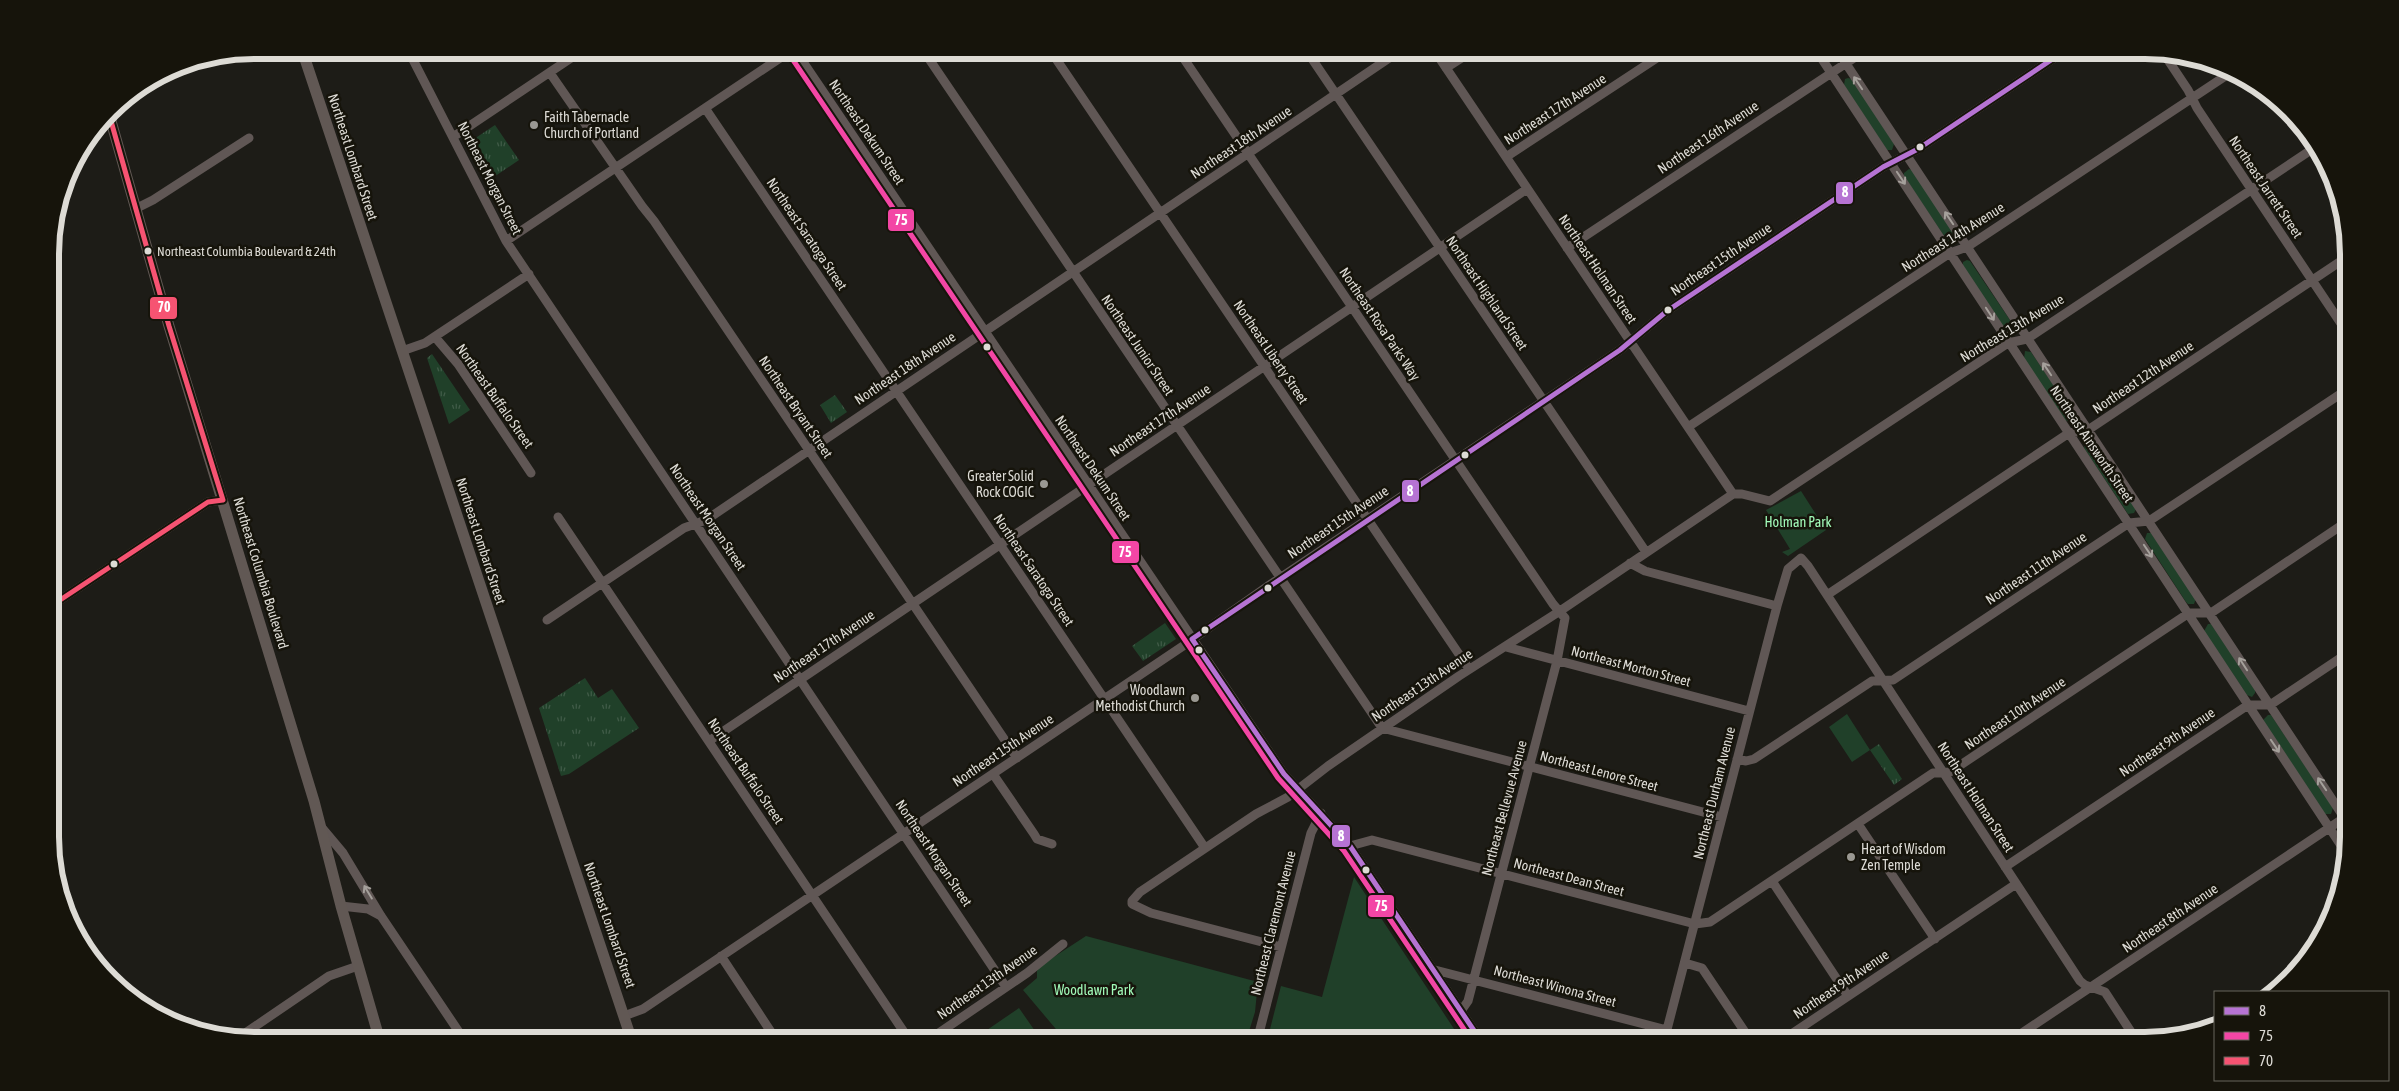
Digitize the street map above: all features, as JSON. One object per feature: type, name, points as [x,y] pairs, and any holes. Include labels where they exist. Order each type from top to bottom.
[{"type":"main road","name":"Northeast Lombard Street","points":[[305,59],[629,1032]]},
{"type":"main road","name":"Northeast Columbia Boulevard","points":[[111,121],[135,209],[322,827],[341,906],[377,1032]]},
{"type":"street","name":"Northeast Morgan Street","points":[[413,59],[506,241],[1006,987]]},
{"type":"street","points":[[453,137],[570,59]]},
{"type":"street","points":[[506,241],[779,59]]},
{"type":"street","name":"Northeast Dekum Street","points":[[799,59],[1284,774],[1350,846],[1475,1032]]},
{"type":"street","name":"Northeast Junior Street","points":[[928,59],[1279,579],[1382,728]]},
{"type":"street","name":"Northeast Liberty Street","points":[[1056,59],[1469,669]]},
{"type":"street","name":"Northeast Rosa Parks Way","points":[[1184,59],[1553,604],[1560,611]]},
{"type":"street","name":"Northeast Highland Street","points":[[1312,59],[1646,552]]},
{"type":"street","name":"Northeast 18th Avenue","points":[[547,620],[684,528],[706,520],[1388,59]]},
{"type":"street","name":"Northeast Holman Street","points":[[1440,59],[1733,494]]},
{"type":"street","points":[[1446,68],[1460,59]]},
{"type":"street","name":"Northeast 17th Avenue","points":[[1506,157],[1655,59]]},
{"type":"street","name":"Northeast Ainsworth Street","points":[[1822,59],[2340,844]]},
{"type":"street","name":"Northeast Ainsworth Street","points":[[1843,59],[2340,810]]},
{"type":"street","name":"Northeast 16th Avenue","points":[[1567,248],[1853,59]]},
{"type":"street","name":"Northeast 15th Avenue","points":[[624,1016],[642,1009],[1017,758],[1630,342],[1667,311],[1891,163],[1918,149],[2053,59]]},
{"type":"street","name":"Northeast Jarrett Street","points":[[2168,60],[2340,322]]},
{"type":"street","name":"Northeast Bryant Street","points":[[550,73],[642,206],[654,220],[1017,758]]},
{"type":"street","name":"Northeast 14th Avenue","points":[[1688,427],[1950,252],[1967,247],[2225,76]]},
{"type":"street","name":"Northeast Saratoga Street","points":[[705,108],[1205,848]]},
{"type":"street","points":[[135,209],[153,200],[249,138]]},
{"type":"street","name":"Northeast 13th Avenue","points":[[1281,947],[1151,913],[1132,904],[1140,892],[1256,814],[1299,790],[1328,766],[1382,728],[1733,494],[1738,493],[1772,500],[2008,343],[2027,338],[2310,150]]},
{"type":"street","name":"Northeast 17th Avenue","points":[[709,741],[1527,189]]},
{"type":"street","name":"Northeast 12th Avenue","points":[[1826,595],[2069,433],[2088,430],[2340,262]]},
{"type":"street","points":[[402,351],[419,346],[435,337],[529,274]]},
{"type":"street","name":"Northeast Buffalo Street","points":[[435,337],[458,364],[531,473]]},
{"type":"street","name":"Northeast 11th Avenue","points":[[1737,759],[1746,761],[1754,759],[1872,681],[1893,680],[2129,523],[2149,521],[2340,394]]},
{"type":"street","points":[[59,601],[208,502],[223,500]]},
{"type":"street","name":"Northeast Buffalo Street","points":[[558,517],[904,1032]]},
{"type":"street","points":[[2189,613],[2211,613],[2340,526]]},
{"type":"street","name":"Northeast Holman Street","points":[[1800,558],[2080,981],[2105,992],[2131,1032]]},
{"type":"street","name":"Northeast Durham Avenue","points":[[1667,1030],[1777,606],[1788,569],[1800,558]]},
{"type":"street","points":[[1630,563],[1645,570],[1777,606]]},
{"type":"street","name":"Northeast Bellevue Avenue","points":[[1462,1012],[1468,1002],[1557,661],[1566,621],[1560,611]]},
{"type":"street","name":"Northeast 10th Avenue","points":[[1695,924],[1714,919],[1934,773],[1950,772],[2189,613]]},
{"type":"street","name":"Northeast Morton Street","points":[[1506,647],[1749,711]]},
{"type":"street","points":[[2248,705],[2270,705],[2340,658]]},
{"type":"street","name":"Northeast 9th Avenue","points":[[2005,867],[2248,705]]},
{"type":"street","name":"Northeast Lenore Street","points":[[1382,728],[1722,817]]},
{"type":"street","points":[[993,774],[1034,834],[1041,840],[1052,844]]},
{"type":"street","name":"Northeast Claremont Avenue","points":[[1259,1032],[1311,833],[1321,813]]},
{"type":"street","points":[[1858,824],[1935,939]]},
{"type":"street","name":"Northeast 8th Avenue","points":[[2024,1032],[2329,828],[2340,824]]},
{"type":"street","points":[[322,827],[343,853],[381,916],[459,1032]]},
{"type":"street","name":"Northeast Dean Street","points":[[1350,846],[1372,840],[1695,924]]},
{"type":"street","points":[[1772,881],[1848,996]]},
{"type":"street","name":"Northeast 9th Avenue","points":[[1794,1032],[2016,884]]},
{"type":"street","points":[[341,906],[368,909],[381,916]]},
{"type":"street","name":"Northeast 13th Avenue","points":[[940,1032],[1006,987],[1063,944]]},
{"type":"street","points":[[721,956],[771,1032]]},
{"type":"street","points":[[1685,963],[1697,965],[1705,972],[1745,1032]]},
{"type":"street","points":[[247,1032],[329,976],[358,966]]},
{"type":"street","name":"Northeast Winona Street","points":[[1435,970],[1667,1030]]},
{"type":"green space","points":[[1845,79],[1852,79],[1894,144],[1892,150],[1887,150],[1844,85]]},
{"type":"green space","points":[[495,125],[519,160],[488,181],[468,143]]},
{"type":"green space","points":[[1909,169],[1912,170],[1954,233],[1954,240],[1951,242],[1946,239],[1904,176],[1904,173]]},
{"type":"green space","points":[[1970,261],[2014,326],[2012,331],[2006,331],[1963,266],[1963,262]]},
{"type":"green space","points":[[2025,351],[2031,352],[2074,415],[2070,422],[2065,420],[2024,359]]},
{"type":"green space","points":[[432,354],[470,410],[449,424],[427,358]]},
{"type":"green space","points":[[835,395],[847,412],[831,423],[820,405]]},
{"type":"green space","points":[[2086,442],[2092,443],[2136,509],[2134,513],[2128,514],[2084,448]]},
{"type":"green space","name":"Holman Park","points":[[1801,491],[1826,530],[1788,556],[1782,552],[1790,549],[1766,510]]},
{"type":"green space","points":[[2147,533],[2151,533],[2196,598],[2194,604],[2186,602],[2145,539]]},
{"type":"green space","points":[[1165,623],[1176,639],[1143,661],[1132,646]]},
{"type":"green space","points":[[2208,624],[2211,624],[2255,689],[2252,697],[2247,695],[2204,631]]},
{"type":"green space","points":[[585,678],[598,698],[612,689],[639,728],[569,774],[561,776],[539,708]]},
{"type":"green space","points":[[1847,714],[1870,750],[1852,762],[1829,727]]},
{"type":"green space","points":[[2268,715],[2271,715],[2333,808],[2331,814],[2325,814],[2263,720]]},
{"type":"green space","points":[[1879,744],[1902,779],[1894,785],[1870,750]]},
{"type":"green space","points":[[1354,877],[1456,1032],[1269,1032],[1281,986],[1322,997]]},
{"type":"green space","name":"Woodlawn Park","points":[[1086,936],[1258,982],[1255,1012],[1249,1032],[1058,1032],[1023,990],[1037,978],[1037,971],[1040,966]]},
{"type":"green space","points":[[1019,1008],[1036,1032],[984,1032]]},
{"type":"transit line","name":"75","points":[[792,59],[1278,778],[1344,851],[1466,1032]]},
{"type":"transit line","name":"8","points":[[1192,639],[1620,350],[1667,311],[1883,167],[1918,149],[2053,59]]},
{"type":"transit line","name":"70","points":[[111,121],[169,326],[223,500]]},
{"type":"transit line","name":"70","points":[[59,601],[208,502],[223,500]]},
{"type":"transit line","name":"8","points":[[1192,639],[1284,774],[1350,846],[1475,1032]]},
{"type":"place","name":"Faith Tabernacle Church of Portland","points":[[534,125]]},
{"type":"place","name":"Northeast Columbia Boulevard & 24th","points":[[148,251]]},
{"type":"place","name":"Greater Solid Rock COGIC","points":[[1044,484]]},
{"type":"place","name":"Woodlawn Methodist Church","points":[[1195,698]]},
{"type":"place","name":"Heart of Wisdom Zen Temple","points":[[1851,857]]}]
